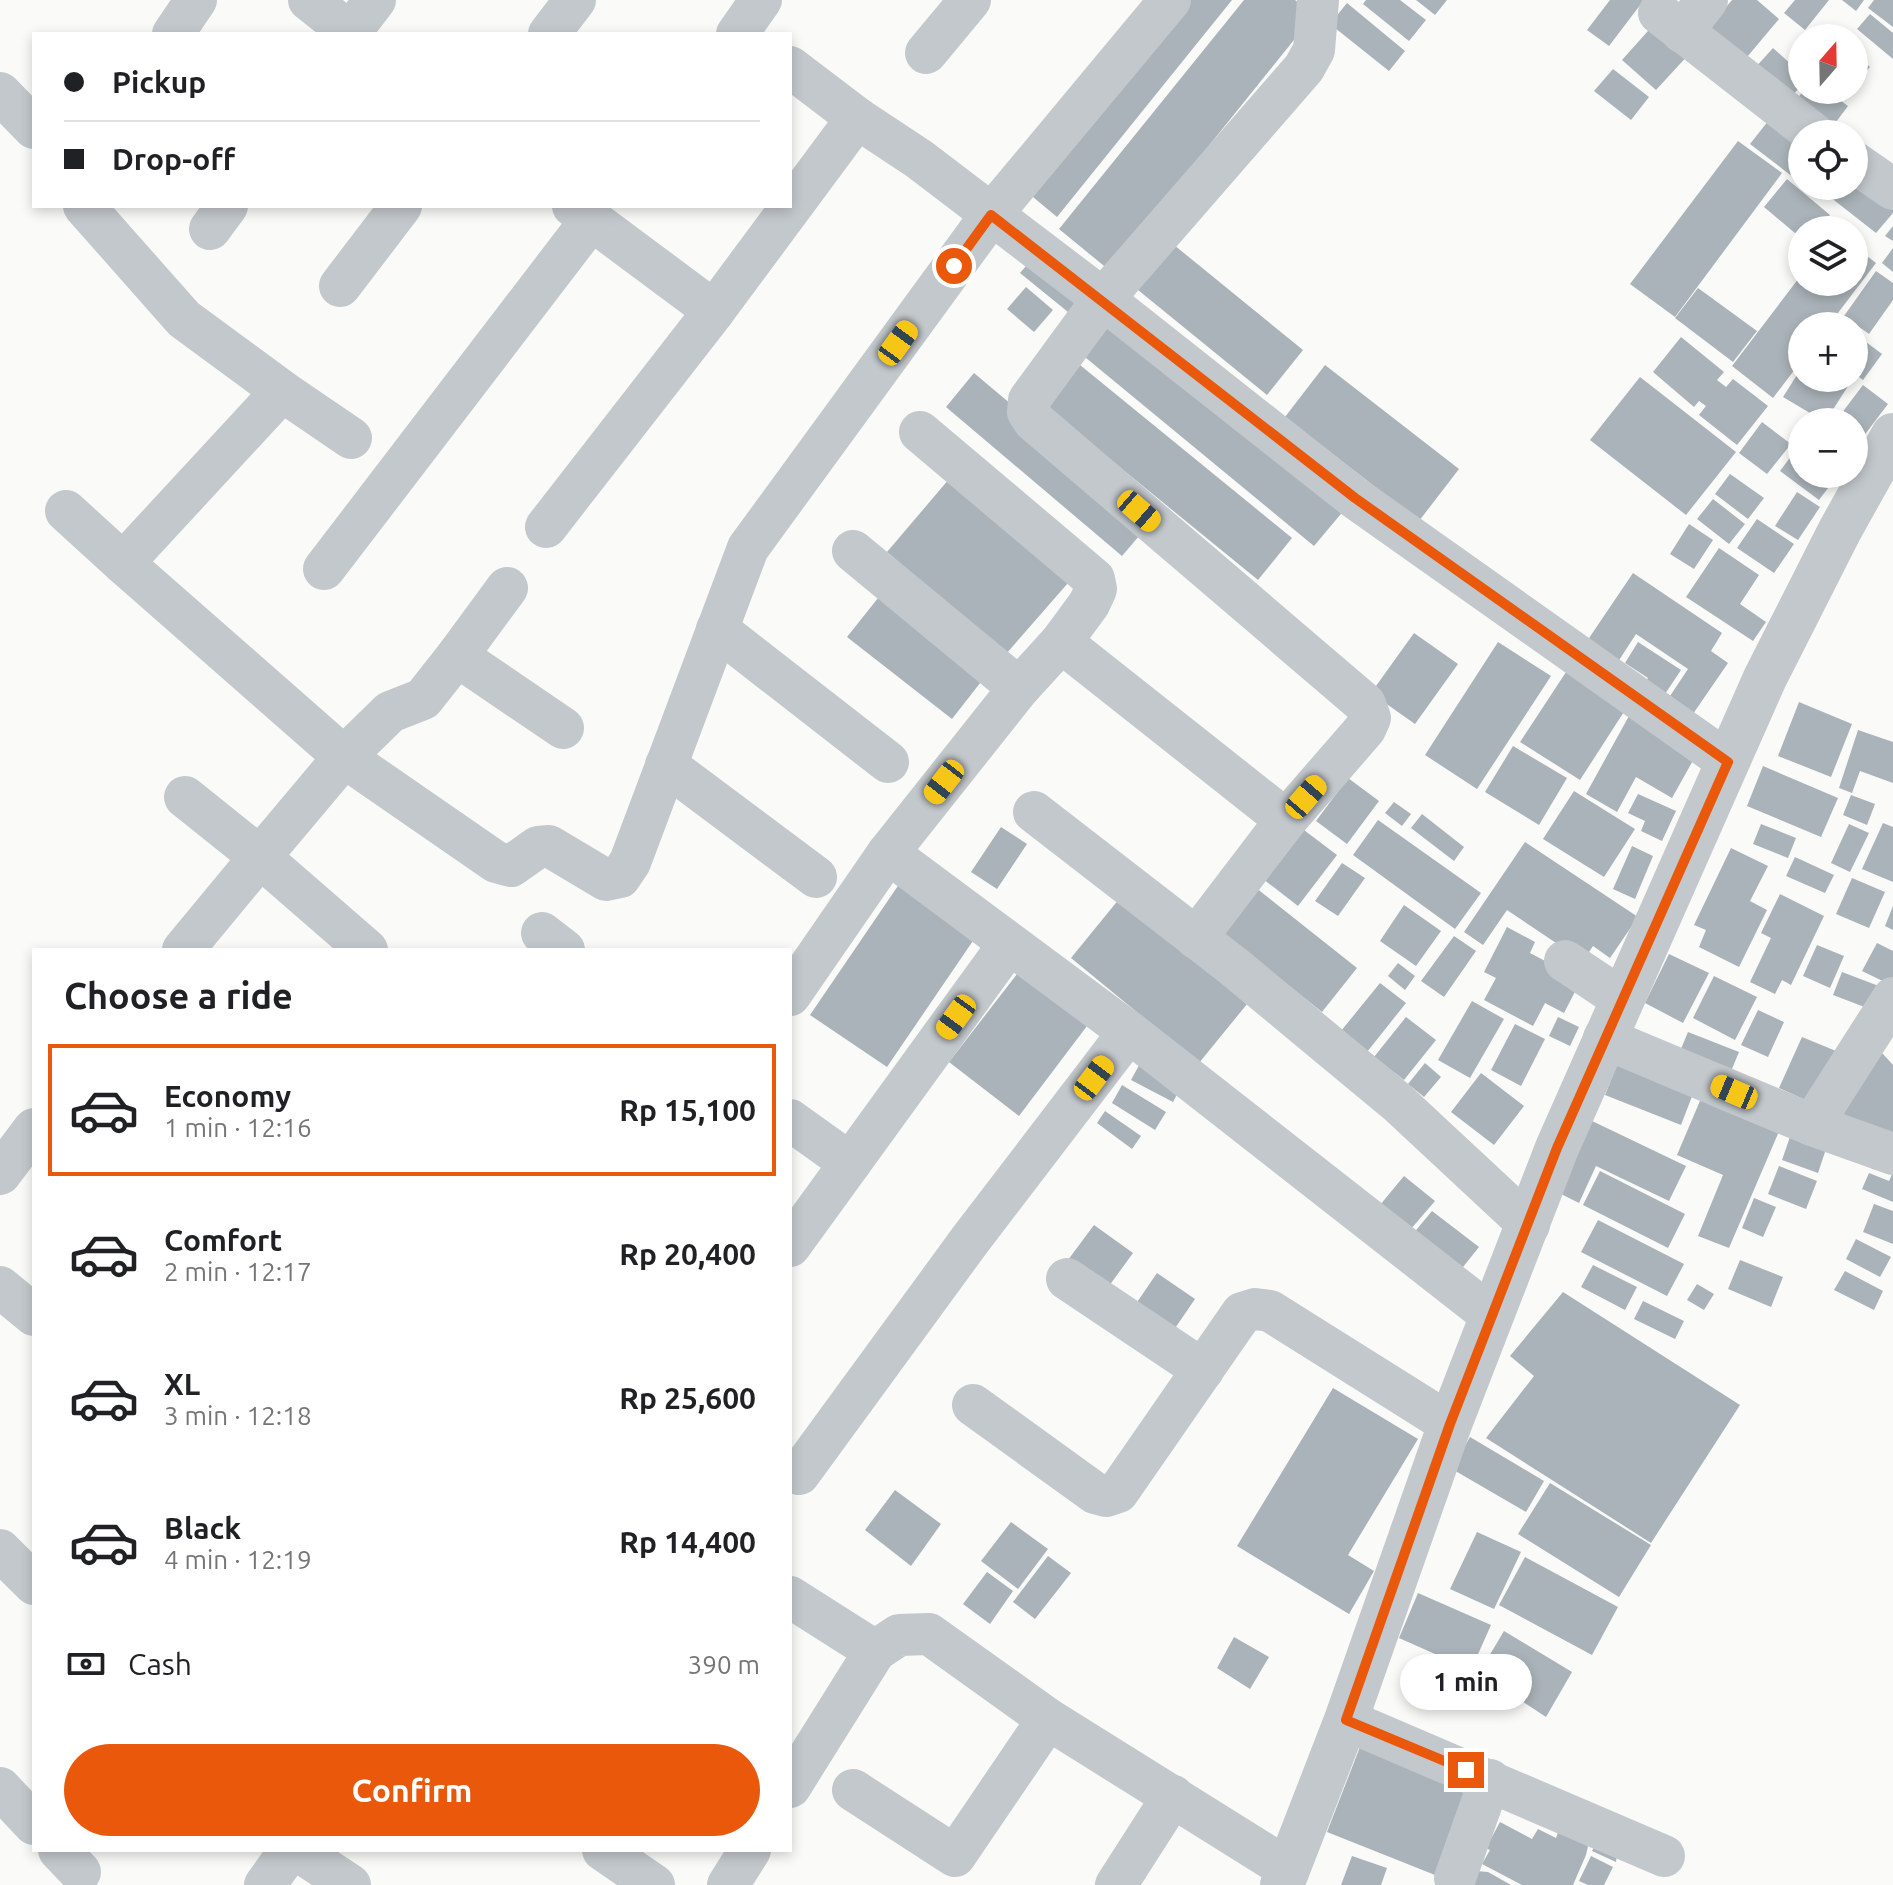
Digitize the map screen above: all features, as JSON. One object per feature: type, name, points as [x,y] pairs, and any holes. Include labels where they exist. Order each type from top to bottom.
[{"type":"street","points":[[174,32],[196,0]]},
{"type":"street","points":[[309,0],[357,25]]},
{"type":"street","points":[[551,32],[575,0]]},
{"type":"street","points":[[926,53],[970,0]]},
{"type":"street","points":[[66,511],[344,757],[496,862],[511,866],[538,847],[549,846],[606,880],[620,877],[630,862],[748,548],[991,215],[1170,0]]},
{"type":"street","points":[[1196,938],[1286,820],[1365,729],[1370,718],[1365,704],[1034,421],[1028,412],[1029,400],[1103,299],[1304,68],[1314,50],[1318,0]]},
{"type":"street","points":[[1707,0],[1670,22],[1796,120]]},
{"type":"street","points":[[792,69],[857,118],[919,159],[1103,299],[1355,498],[1728,762]]},
{"type":"street","points":[[0,93],[32,126]]},
{"type":"street","points":[[792,206],[857,118]]},
{"type":"street","points":[[1868,172],[1893,189]]},
{"type":"street","points":[[86,208],[184,319],[351,438]]},
{"type":"street","points":[[340,286],[399,208]]},
{"type":"street","points":[[546,527],[790,208]]},
{"type":"street","points":[[324,569],[582,213],[714,311]]},
{"type":"street","points":[[123,563],[282,391]]},
{"type":"street","points":[[792,992],[888,853],[1019,688],[1061,642],[1089,604],[1096,589],[1094,579],[920,432]]},
{"type":"street","points":[[792,1784],[875,1651],[899,1635],[929,1634],[1048,1719],[1173,1796],[1285,1877],[1346,1720],[1450,1424],[1557,1148],[1772,665],[1840,530],[1893,435]]},
{"type":"street","points":[[853,551],[1019,688]]},
{"type":"street","points":[[185,948],[344,757],[390,712],[423,699],[507,588]]},
{"type":"street","points":[[717,629],[888,762]]},
{"type":"street","points":[[1061,642],[1286,820]]},
{"type":"street","points":[[457,656],[563,728]]},
{"type":"street","points":[[666,765],[816,877]]},
{"type":"street","points":[[185,797],[365,948]]},
{"type":"street","points":[[1034,812],[1233,966],[1397,1102],[1529,1225]]},
{"type":"street","points":[[888,853],[1129,1032],[1492,1316]]},
{"type":"street","points":[[792,1243],[1009,944]]},
{"type":"street","points":[[1565,961],[1622,999]]},
{"type":"street","points":[[1812,1125],[1893,998]]},
{"type":"street","points":[[799,1474],[970,1240],[1129,1032]]},
{"type":"street","points":[[1604,1038],[1812,1125],[1893,1154]]},
{"type":"street","points":[[792,1121],[850,1163]]},
{"type":"street","points":[[0,1174],[32,1132]]},
{"type":"street","points":[[1067,1279],[1203,1370]]},
{"type":"street","points":[[0,1287],[32,1313]]},
{"type":"street","points":[[973,1405],[1095,1493],[1106,1496],[1118,1492],[1242,1313],[1255,1309],[1270,1311],[1450,1424]]},
{"type":"street","points":[[792,1598],[875,1651]]},
{"type":"street","points":[[853,1790],[945,1871],[1048,1719]]},
{"type":"street","points":[[1346,1720],[1664,1856]]},
{"type":"street","points":[[1455,1878],[1490,1780]]},
{"type":"street","points":[[0,1788],[32,1822]]},
{"type":"street","points":[[1116,1885],[1173,1796]]},
{"type":"street","points":[[265,1885],[289,1852]]},
{"type":"street","points":[[300,1852],[350,1885]]},
{"type":"street","points":[[606,1852],[654,1885]]},
{"type":"street","points":[[728,1885],[749,1852]]},
{"type":"building","points":[[1182,0],[1232,0],[1057,217],[1027,192]]},
{"type":"building","points":[[1244,0],[1295,0],[1314,15],[1109,270],[1059,229]]},
{"type":"building","points":[[1366,0],[1400,0],[1426,20],[1409,41],[1363,4]]},
{"type":"building","points":[[1416,0],[1447,0],[1435,15]]},
{"type":"building","points":[[1610,0],[1644,0],[1609,46],[1587,30]]},
{"type":"building","points":[[1732,0],[1757,0],[1779,19],[1742,63],[1705,32]]},
{"type":"building","points":[[1795,0],[1829,0],[1810,24],[1798,24],[1784,13]]},
{"type":"building","points":[[1842,0],[1864,0],[1856,11]]},
{"type":"building","points":[[1874,0],[1893,0],[1893,27],[1868,8]]},
{"type":"building","points":[[1347,3],[1405,51],[1389,71],[1330,24]]},
{"type":"building","points":[[1870,14],[1893,33],[1893,59],[1868,38],[1868,24],[1861,24]]},
{"type":"building","points":[[1656,22],[1691,52],[1656,90],[1622,60]]},
{"type":"building","points":[[1773,48],[1788,61],[1787,101],[1754,69]]},
{"type":"building","points":[[1613,69],[1649,97],[1631,120],[1594,91]]},
{"type":"building","points":[[1793,104],[1848,106],[1838,120],[1804,120],[1788,110]]},
{"type":"building","points":[[1776,111],[1788,122],[1788,173],[1750,144]]},
{"type":"building","points":[[1738,141],[1782,173],[1675,317],[1630,284]]},
{"type":"building","points":[[1787,179],[1788,200],[1812,200],[1830,215],[1788,216],[1788,227],[1764,207]]},
{"type":"building","points":[[1868,192],[1893,203],[1893,213],[1876,233],[1868,227],[1868,216],[1854,216],[1834,200],[1868,200]]},
{"type":"building","points":[[1893,226],[1893,241],[1885,236]]},
{"type":"building","points":[[1163,236],[1303,350],[1267,395],[1127,281]]},
{"type":"building","points":[[1893,248],[1893,272],[1882,263]]},
{"type":"building","points":[[1038,252],[1085,291],[1068,312],[1020,273]]},
{"type":"building","points":[[1868,257],[1876,263],[1868,274]]},
{"type":"building","points":[[1876,271],[1893,283],[1893,300],[1869,334],[1868,312],[1847,312],[1858,296],[1868,296],[1868,282]]},
{"type":"building","points":[[1026,287],[1053,310],[1034,332],[1007,309]]},
{"type":"building","points":[[1698,288],[1757,331],[1733,362],[1675,318]]},
{"type":"building","points":[[1788,292],[1788,296],[1851,296],[1839,312],[1788,312],[1788,378],[1773,398],[1732,366]]},
{"type":"building","points":[[1105,310],[1345,509],[1314,546],[1074,348]]},
{"type":"building","points":[[1681,337],[1724,372],[1717,380],[1726,387],[1733,379],[1768,406],[1737,445],[1699,415],[1706,406],[1699,401],[1694,407],[1653,372]]},
{"type":"building","points":[[1868,344],[1882,354],[1868,373]]},
{"type":"building","points":[[1069,356],[1292,538],[1258,580],[1035,398]]},
{"type":"building","points":[[1325,365],[1459,469],[1419,521],[1285,417]]},
{"type":"building","points":[[974,373],[1151,522],[1122,556],[946,407]]},
{"type":"building","points":[[1640,377],[1736,452],[1686,515],[1590,440]]},
{"type":"building","points":[[1788,389],[1788,392],[1844,392],[1834,408],[1801,408],[1783,397]]},
{"type":"building","points":[[1868,389],[1888,404],[1868,430],[1868,408],[1846,408],[1858,392],[1868,392]]},
{"type":"building","points":[[1762,422],[1788,442],[1788,448],[1767,474],[1739,453]]},
{"type":"building","points":[[1788,460],[1788,477],[1780,471]]},
{"type":"building","points":[[955,472],[1075,575],[1006,654],[887,552]]},
{"type":"building","points":[[1730,474],[1764,498],[1748,519],[1715,494]]},
{"type":"building","points":[[1803,488],[1828,488],[1819,500]]},
{"type":"building","points":[[1797,492],[1820,507],[1798,540],[1775,526]]},
{"type":"building","points":[[1713,499],[1745,524],[1729,544],[1697,519]]},
{"type":"building","points":[[1757,519],[1794,544],[1774,573],[1737,548]]},
{"type":"building","points":[[1689,524],[1713,540],[1694,569],[1670,554]]},
{"type":"building","points":[[1719,548],[1759,575],[1740,604],[1766,622],[1753,641],[1686,597]]},
{"type":"building","points":[[1633,573],[1722,633],[1711,651],[1728,663],[1684,727],[1660,711],[1688,669],[1636,634],[1614,668],[1583,647]]},
{"type":"building","points":[[886,588],[991,669],[952,719],[847,637]]},
{"type":"building","points":[[1414,633],[1458,664],[1415,724],[1371,693]]},
{"type":"building","points":[[1498,642],[1551,676],[1477,789],[1425,755]]},
{"type":"building","points":[[1638,642],[1681,670],[1657,706],[1638,694],[1648,678],[1625,663]]},
{"type":"building","points":[[1570,666],[1629,704],[1580,780],[1520,742]]},
{"type":"building","points":[[1799,702],[1852,724],[1831,777],[1778,756]]},
{"type":"building","points":[[1635,705],[1700,748],[1672,798],[1636,777],[1617,812],[1586,794]]},
{"type":"building","points":[[1858,730],[1893,742],[1893,783],[1860,771],[1852,793],[1839,788]]},
{"type":"building","points":[[1513,746],[1567,778],[1539,825],[1485,792]]},
{"type":"building","points":[[1763,766],[1838,798],[1821,837],[1747,806]]},
{"type":"building","points":[[1348,778],[1379,801],[1347,844],[1316,821]]},
{"type":"building","points":[[1574,791],[1635,829],[1604,877],[1543,839]]},
{"type":"building","points":[[1638,794],[1676,811],[1662,841],[1641,831],[1645,821],[1628,813]]},
{"type":"building","points":[[1851,795],[1875,804],[1867,825],[1843,815]]},
{"type":"building","points":[[1394,802],[1411,814],[1402,826],[1385,813]]},
{"type":"building","points":[[1422,814],[1464,847],[1454,861],[1411,828]]},
{"type":"building","points":[[1378,820],[1481,893],[1455,929],[1353,855]]},
{"type":"building","points":[[1292,821],[1337,855],[1298,906],[1254,872]]},
{"type":"building","points":[[1883,823],[1893,827],[1893,882],[1862,869]]},
{"type":"building","points":[[1761,824],[1796,838],[1788,858],[1753,844]]},
{"type":"building","points":[[1849,824],[1869,833],[1850,872],[1831,863]]},
{"type":"building","points":[[1001,827],[1027,844],[997,889],[971,872]]},
{"type":"building","points":[[1525,842],[1638,917],[1610,958],[1593,946],[1583,961],[1507,910],[1483,945],[1464,932]]},
{"type":"building","points":[[1632,846],[1653,856],[1635,899],[1613,889]]},
{"type":"building","points":[[1731,848],[1768,866],[1750,901],[1767,910],[1739,967],[1699,947],[1706,930],[1694,925]]},
{"type":"building","points":[[1795,857],[1834,875],[1825,893],[1786,876]]},
{"type":"building","points":[[1342,863],[1365,878],[1338,916],[1315,901]]},
{"type":"building","points":[[904,877],[981,929],[887,1067],[810,1015]]},
{"type":"building","points":[[1852,878],[1885,892],[1869,928],[1836,914]]},
{"type":"building","points":[[1246,880],[1357,968],[1322,1012],[1211,924]]},
{"type":"building","points":[[1124,893],[1252,998],[1199,1063],[1071,958]]},
{"type":"building","points":[[1780,894],[1824,916],[1791,985],[1782,980],[1775,994],[1750,982],[1771,938],[1761,933]]},
{"type":"building","points":[[1404,905],[1441,931],[1416,966],[1380,941]]},
{"type":"building","points":[[1893,906],[1893,930],[1885,926]]},
{"type":"building","points":[[1507,927],[1535,942],[1530,953],[1581,980],[1564,1013],[1545,1003],[1533,1026],[1484,1000],[1496,978],[1484,972]]},
{"type":"building","points":[[1454,936],[1476,951],[1444,997],[1421,981]]},
{"type":"building","points":[[1877,943],[1893,951],[1893,986],[1862,971]]},
{"type":"building","points":[[1817,945],[1844,956],[1830,988],[1803,976]]},
{"type":"building","points":[[1669,954],[1709,973],[1683,1023],[1645,1003]]},
{"type":"building","points":[[1398,963],[1415,976],[1405,990],[1388,976]]},
{"type":"building","points":[[1024,965],[1093,1018],[1019,1116],[949,1062]]},
{"type":"building","points":[[1842,972],[1884,988],[1875,1011],[1833,995]]},
{"type":"building","points":[[1714,976],[1757,997],[1735,1040],[1693,1018]]},
{"type":"building","points":[[1380,983],[1406,1003],[1367,1052],[1341,1031]]},
{"type":"building","points":[[1472,1001],[1504,1019],[1470,1078],[1438,1060]]},
{"type":"building","points":[[1758,1010],[1784,1022],[1768,1057],[1741,1045]]},
{"type":"building","points":[[1406,1017],[1436,1040],[1404,1080],[1374,1057]]},
{"type":"building","points":[[1558,1017],[1579,1027],[1570,1046],[1549,1036]]},
{"type":"building","points":[[1515,1024],[1545,1039],[1521,1086],[1491,1070]]},
{"type":"building","points":[[1688,1032],[1739,1052],[1729,1076],[1678,1056]]},
{"type":"building","points":[[1802,1037],[1836,1051],[1812,1103],[1779,1088]]},
{"type":"building","points":[[1869,1051],[1883,1054],[1893,1065],[1893,1132],[1819,1125]]},
{"type":"building","points":[[1621,1055],[1696,1086],[1681,1125],[1605,1095]]},
{"type":"building","points":[[1143,1058],[1184,1081],[1173,1102],[1131,1080]]},
{"type":"building","points":[[1425,1063],[1441,1077],[1424,1097],[1408,1084]]},
{"type":"building","points":[[1481,1073],[1524,1106],[1494,1145],[1451,1112]]},
{"type":"building","points":[[1122,1085],[1166,1112],[1155,1130],[1112,1103]]},
{"type":"building","points":[[1705,1089],[1783,1122],[1729,1248],[1698,1236],[1723,1175],[1677,1155]]},
{"type":"building","points":[[1105,1111],[1141,1136],[1132,1149],[1097,1123]]},
{"type":"building","points":[[1590,1120],[1686,1166],[1669,1201],[1596,1166],[1579,1203],[1555,1191]]},
{"type":"building","points":[[1793,1128],[1829,1140],[1818,1173],[1782,1160]]},
{"type":"building","points":[[1779,1166],[1817,1181],[1806,1209],[1768,1194]]},
{"type":"building","points":[[1600,1171],[1685,1214],[1668,1248],[1583,1205]]},
{"type":"building","points":[[1893,1172],[1893,1202],[1862,1189],[1869,1173],[1889,1181]]},
{"type":"building","points":[[1404,1176],[1435,1201],[1410,1230],[1380,1205]]},
{"type":"building","points":[[1754,1198],[1776,1207],[1763,1237],[1742,1228]]},
{"type":"building","points":[[1874,1204],[1893,1211],[1893,1244],[1863,1232]]},
{"type":"building","points":[[1432,1211],[1479,1247],[1459,1272],[1412,1235]]},
{"type":"building","points":[[1598,1220],[1684,1264],[1667,1296],[1581,1252]]},
{"type":"building","points":[[1094,1225],[1133,1253],[1101,1297],[1062,1268]]},
{"type":"building","points":[[1856,1239],[1891,1257],[1880,1277],[1846,1259]]},
{"type":"building","points":[[1740,1260],[1783,1277],[1771,1307],[1728,1289]]},
{"type":"building","points":[[1593,1265],[1637,1287],[1625,1310],[1581,1287]]},
{"type":"building","points":[[1845,1271],[1883,1291],[1874,1310],[1834,1290]]},
{"type":"building","points":[[1157,1273],[1195,1299],[1169,1337],[1131,1311]]},
{"type":"building","points":[[1697,1284],[1714,1294],[1704,1310],[1687,1300]]},
{"type":"building","points":[[1563,1292],[1740,1405],[1651,1543],[1486,1438],[1534,1376],[1510,1356]]},
{"type":"building","points":[[1643,1301],[1684,1321],[1675,1339],[1634,1319]]},
{"type":"building","points":[[1333,1388],[1418,1439],[1348,1555],[1374,1571],[1349,1614],[1237,1546]]},
{"type":"building","points":[[1470,1437],[1544,1481],[1526,1512],[1452,1469]]},
{"type":"building","points":[[1550,1483],[1651,1545],[1619,1597],[1518,1534]]},
{"type":"building","points":[[895,1490],[941,1524],[911,1566],[865,1530]]},
{"type":"building","points":[[1011,1522],[1048,1549],[1018,1589],[981,1561]]},
{"type":"building","points":[[1477,1532],[1521,1552],[1494,1609],[1450,1589]]},
{"type":"building","points":[[1048,1556],[1071,1573],[1035,1619],[1013,1602]]},
{"type":"building","points":[[1525,1557],[1618,1607],[1592,1655],[1499,1605]]},
{"type":"building","points":[[987,1572],[1013,1591],[990,1624],[963,1604]]},
{"type":"building","points":[[1418,1593],[1491,1625],[1471,1670],[1399,1638]]},
{"type":"building","points":[[1504,1631],[1572,1672],[1546,1717],[1479,1673]]},
{"type":"building","points":[[1234,1637],[1269,1657],[1250,1689],[1217,1668]]},
{"type":"building","points":[[1360,1747],[1468,1791],[1435,1875],[1327,1832]]},
{"type":"building","points":[[1500,1822],[1532,1839],[1538,1829],[1556,1838],[1562,1822],[1591,1832],[1586,1855],[1573,1885],[1522,1885],[1482,1864],[1490,1850],[1486,1848]]},
{"type":"building","points":[[1602,1832],[1619,1839],[1616,1862],[1592,1851]]},
{"type":"building","points":[[1352,1856],[1387,1868],[1381,1885],[1341,1885]]},
{"type":"building","points":[[1591,1856],[1613,1867],[1604,1885],[1588,1885],[1579,1881]]},
{"type":"building","points":[[1477,1871],[1488,1872],[1511,1885],[1469,1885]]},
{"type":"route","points":[[954,266],[991,215],[1103,299],[1355,498],[1728,762],[1557,1148],[1450,1424],[1346,1720],[1466,1770]]}]
